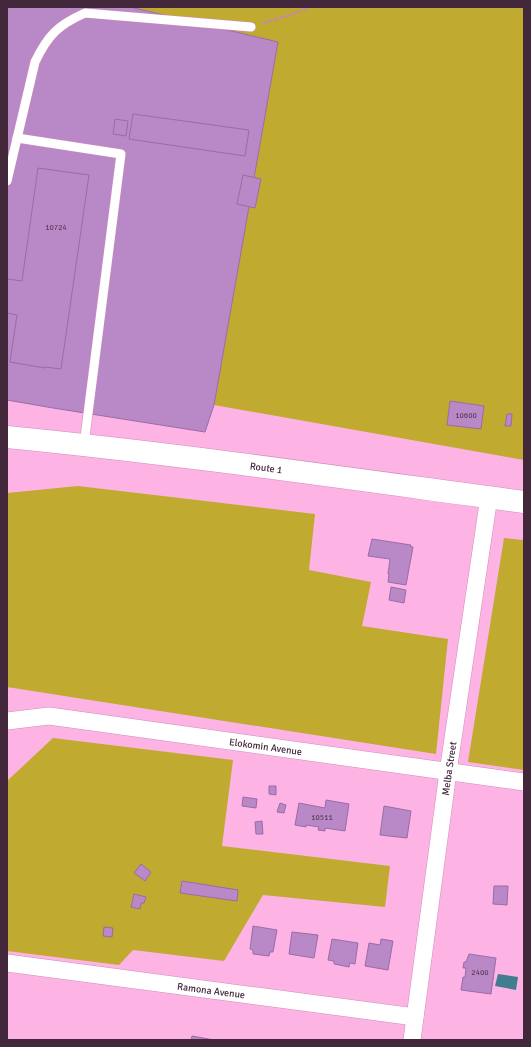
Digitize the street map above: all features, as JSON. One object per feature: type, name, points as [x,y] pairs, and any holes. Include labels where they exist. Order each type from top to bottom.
[{"type":"main road","name":"Route 1","points":[[7,437],[84,444],[524,502]]},
{"type":"street","name":"Melba Street","points":[[412,1040],[448,772],[489,497]]},
{"type":"street","name":"Elokomin Avenue","points":[[7,721],[49,716],[524,782]]},
{"type":"street","name":"Ramona Avenue","points":[[7,963],[415,1017]]},
{"type":"lane","points":[[7,181],[35,62],[43,46],[54,32],[68,21],[85,13],[251,27]]},
{"type":"lane","points":[[17,138],[120,154],[84,444]]},
{"type":"path","points":[[251,27],[310,7]]},
{"type":"shaded area","points":[[130,7],[524,7],[524,460],[214,405],[278,42]]},
{"type":"shaded area","points":[[78,486],[315,514],[309,570],[371,582],[362,626],[448,639],[436,754],[7,687],[7,493]]},
{"type":"shaded area","points":[[504,538],[524,540],[524,770],[468,762]]},
{"type":"shaded area","points":[[53,738],[233,760],[222,846],[390,866],[385,907],[263,895],[224,961],[133,950],[119,965],[7,951],[7,781]]},
{"type":"water","points":[[498,974],[518,977],[516,990],[495,986]]},
{"type":"building","points":[[7,7],[130,7],[278,42],[214,405],[205,432],[7,400]]},
{"type":"building","points":[[133,114],[249,130],[245,156],[129,139]]},
{"type":"building","points":[[115,119],[128,121],[126,136],[113,134]]},
{"type":"building","points":[[38,168],[89,175],[61,369],[10,362],[17,315],[7,313],[7,279],[22,281]]},
{"type":"building","points":[[243,175],[261,179],[255,208],[237,204]]},
{"type":"building","points":[[450,401],[484,406],[481,429],[447,425]]},
{"type":"building","points":[[507,414],[512,414],[511,426],[505,426]]},
{"type":"building","points":[[372,539],[411,545],[410,546],[413,547],[406,585],[388,582],[390,559],[368,556]]},
{"type":"building","points":[[391,587],[406,590],[404,603],[389,600]]},
{"type":"building","points":[[269,786],[276,786],[276,795],[269,794]]},
{"type":"building","points":[[243,797],[257,799],[256,808],[242,806]]},
{"type":"building","points":[[326,800],[349,804],[345,831],[325,828],[325,831],[318,830],[319,827],[295,825],[299,803],[325,808]]},
{"type":"building","points":[[280,803],[286,805],[284,813],[277,812]]},
{"type":"building","points":[[384,806],[411,811],[407,838],[380,835]]},
{"type":"building","points":[[262,821],[263,834],[256,834],[255,822]]},
{"type":"building","points":[[141,864],[151,872],[145,881],[134,873]]},
{"type":"building","points":[[182,881],[238,890],[237,901],[180,893]]},
{"type":"building","points":[[494,886],[508,886],[507,905],[493,904]]},
{"type":"building","points":[[134,894],[146,897],[144,903],[141,903],[140,909],[131,907]]},
{"type":"building","points":[[253,926],[277,930],[273,952],[270,952],[269,956],[253,954],[253,950],[250,949]]},
{"type":"building","points":[[104,927],[113,928],[112,937],[103,936]]},
{"type":"building","points":[[292,932],[318,935],[314,958],[289,954]]},
{"type":"building","points":[[332,939],[358,943],[355,964],[350,963],[349,967],[334,964],[334,961],[328,960]]},
{"type":"building","points":[[381,939],[393,941],[388,970],[365,966],[369,943],[380,945]]},
{"type":"building","points":[[469,954],[496,958],[491,994],[461,990],[466,968],[463,968],[464,962],[466,962]]},
{"type":"building","points":[[192,1036],[214,1040],[191,1040]]}]
